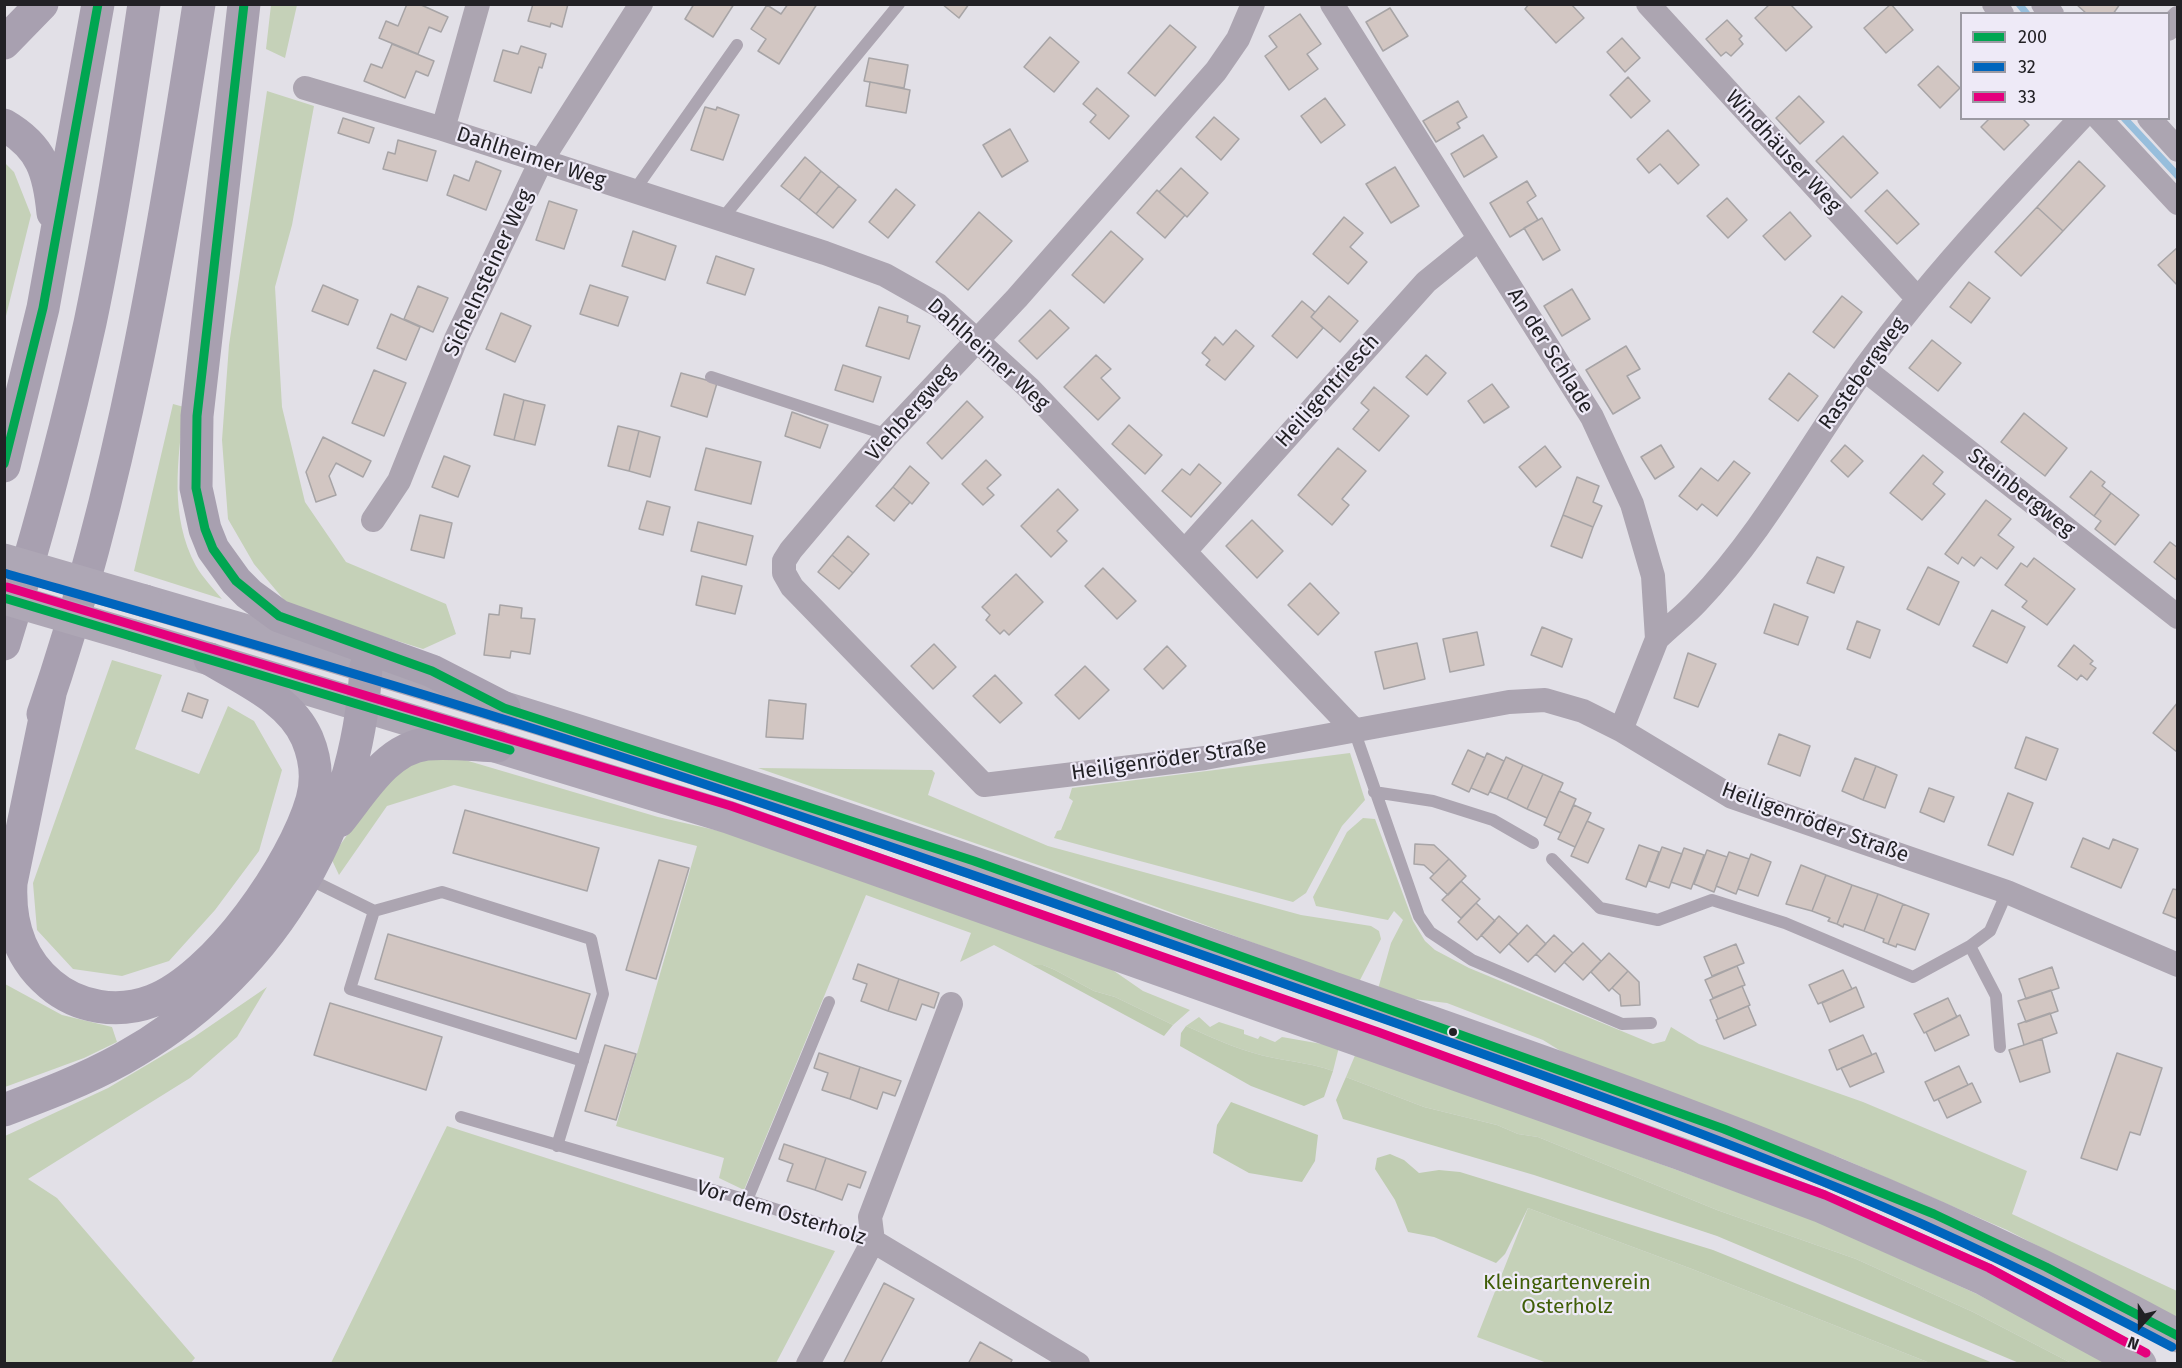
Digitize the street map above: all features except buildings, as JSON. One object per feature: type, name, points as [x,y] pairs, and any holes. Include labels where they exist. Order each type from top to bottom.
[{"type":"highway","points":[[4,43],[42,4]]},
{"type":"highway","points":[[4,466],[55,245],[98,4]]},
{"type":"highway","points":[[4,644],[36,542],[90,323],[121,156],[144,4]]},
{"type":"highway","points":[[199,4],[144,330],[106,493],[50,694],[11,883],[10,906],[15,930],[30,963],[55,988],[70,998],[103,1007],[136,1006],[152,1001],[181,985],[233,934],[265,894],[281,868],[312,800],[315,766],[312,750],[299,723],[278,701],[210,659]]},
{"type":"highway","points":[[244,4],[197,416],[196,488],[205,529],[213,549],[236,581],[256,600],[279,616],[432,671],[504,708]]},
{"type":"highway","points":[[4,125],[27,142],[45,167],[50,181],[55,245]]},
{"type":"highway","points":[[4,1110],[93,1074],[174,1025],[205,1000],[261,943],[307,878],[330,831],[364,707],[366,667]]},
{"type":"highway","points":[[4,823],[50,694]]},
{"type":"highway","points":[[330,831],[383,768],[408,749],[428,744],[496,746]]},
{"type":"main road","points":[[4,560],[504,708],[999,871],[1693,1118],[1835,1173],[2000,1244],[2178,1336]]},
{"type":"main road","points":[[4,598],[739,821],[1681,1154],[1820,1206],[1984,1279],[2140,1364]]},
{"type":"street","name":"Dahlheimer Weg","points":[[443,129],[478,4]]},
{"type":"street","name":"Sichelnsteiner Weg","points":[[373,520],[399,481],[456,339],[541,161],[641,4]]},
{"type":"street","name":"Viehbergweg","points":[[984,785],[844,644],[792,587],[784,573],[784,561],[888,435],[975,342],[1216,72],[1238,39],[1253,4]]},
{"type":"street","name":"An der Schlade","points":[[1332,4],[1592,417],[1632,504],[1653,576],[1657,639],[1621,730]]},
{"type":"street","name":"Windhäuser Weg","points":[[1648,4],[1918,299]]},
{"type":"street","name":"Dahlheimer Weg","points":[[305,88],[443,129],[885,275],[938,305],[975,342],[1029,388],[1354,730]]},
{"type":"street","name":"Rastebergweg","points":[[1657,639],[1698,601],[1754,532],[1864,369],[1918,299],[2001,202],[2079,120]]},
{"type":"street","points":[[2101,120],[2178,203]]},
{"type":"street","points":[[2151,120],[2178,150]]},
{"type":"street","name":"Heiligentriesch","points":[[1185,551],[1426,282],[1479,239]]},
{"type":"street","name":"Steinbergweg","points":[[1864,369],[2178,617]]},
{"type":"street","name":"Heiligenröder Straße","points":[[984,785],[1205,758],[1509,702],[1545,700],[1583,711],[1621,730],[1732,797],[2007,892],[2178,965]]},
{"type":"street","points":[[808,1364],[873,1241],[870,1217],[951,1004]]},
{"type":"street","name":"Vor dem Osterholz","points":[[873,1241],[1046,1355],[1078,1364]]},
{"type":"lane","points":[[721,219],[899,4]]},
{"type":"lane","points":[[634,191],[737,45]]},
{"type":"lane","points":[[711,377],[888,435]]},
{"type":"lane","points":[[1354,730],[1419,916],[1430,932],[1472,960],[1622,1024],[1651,1023]]},
{"type":"lane","points":[[1374,792],[1432,801],[1493,820],[1533,843]]},
{"type":"lane","points":[[1552,859],[1600,908],[1658,920],[1712,900],[1785,923],[1913,977],[1971,946],[1990,931],[2007,892]]},
{"type":"lane","points":[[307,878],[374,911],[442,892],[591,939],[603,994],[556,1146]]},
{"type":"lane","points":[[374,911],[350,989],[583,1061]]},
{"type":"lane","points":[[1971,946],[1996,996],[2000,1047]]},
{"type":"lane","points":[[747,1200],[829,1002]]},
{"type":"lane","name":"Vor dem Osterholz","points":[[460,1117],[747,1200],[873,1241]]},
{"type":"green space","points":[[271,5],[297,5],[285,58],[266,49]]},
{"type":"green space","points":[[267,91],[314,106],[292,225],[275,287],[282,407],[305,502],[346,562],[446,604],[456,634],[423,649],[290,607],[254,564],[228,519],[222,440],[229,345]]},
{"type":"green space","points":[[5,163],[14,172],[31,215],[5,320]]},
{"type":"green space","points":[[173,404],[184,407],[178,467],[182,528],[187,547],[196,566],[222,599],[134,571]]},
{"type":"green space","points":[[112,660],[162,675],[135,749],[199,774],[228,706],[254,721],[282,770],[259,851],[215,910],[169,961],[122,976],[73,969],[37,930],[33,883]]},
{"type":"green space","points":[[1350,753],[1365,800],[1342,826],[1306,893],[1293,902],[1054,838],[1057,831],[1061,830],[1073,801],[1069,798],[1072,788]]},
{"type":"green space","points":[[412,756],[465,760],[658,817],[733,834],[1104,964],[1143,991],[1190,1010],[1173,1025],[1115,997],[1094,991],[1055,970],[1043,965],[1032,965],[994,945],[960,962],[971,933],[866,895],[744,1190],[719,1178],[724,1158],[616,1126],[697,846],[454,785],[387,806],[339,875],[331,858],[392,771]]},
{"type":"green space","points":[[758,768],[932,770],[935,773],[928,795],[1048,846],[1301,915],[1371,926],[1379,931],[1381,939],[1359,982],[1116,892]]},
{"type":"green space","points":[[1363,818],[1375,819],[1413,921],[1425,941],[1435,950],[1469,968],[1653,1044],[1665,1041],[1671,1027],[1699,1044],[1863,1102],[2027,1171],[2012,1214],[2177,1291],[2177,1318],[2007,1230],[1841,1158],[1572,1058],[1543,1040],[1447,1003],[1405,998],[1378,989],[1391,943],[1403,920],[1394,911],[1388,920],[1316,906],[1313,897],[1347,832]]},
{"type":"green space","points":[[1032,965],[1043,965],[1055,970],[1094,991],[1115,997],[1173,1025],[1164,1036]]},
{"type":"green space","points":[[5,984],[62,1015],[112,1027],[117,1042],[84,1058],[5,1087]]},
{"type":"green space","points":[[267,987],[237,1037],[190,1078],[28,1179],[57,1198],[195,1358],[190,1364],[5,1363],[5,1136],[108,1088],[194,1037]]},
{"type":"green space","points":[[1199,1017],[1210,1027],[1219,1022],[1244,1030],[1244,1034],[1258,1039],[1260,1036],[1275,1042],[1282,1037],[1339,1047],[1333,1071],[1251,1052],[1186,1026]]},
{"type":"green space","points":[[1186,1026],[1251,1052],[1333,1071],[1324,1097],[1304,1106],[1251,1086],[1180,1046],[1181,1033]]},
{"type":"green space","points":[[1356,1053],[1814,1220],[1977,1294],[2110,1363],[2071,1363],[1973,1312],[1856,1259],[1717,1210],[1538,1137],[1518,1134],[1497,1125],[1424,1107],[1346,1077]]},
{"type":"green space","points":[[1346,1077],[1424,1107],[1497,1125],[1518,1134],[1538,1137],[1717,1210],[1856,1259],[1973,1312],[2071,1363],[2019,1363],[1717,1236],[1534,1175],[1343,1119],[1336,1100]]},
{"type":"green space","points":[[1231,1102],[1318,1135],[1315,1161],[1302,1182],[1249,1173],[1213,1153],[1217,1125]]},
{"type":"green space","points":[[447,1126],[835,1251],[776,1363],[331,1363]]},
{"type":"green space","points":[[1390,1154],[1404,1160],[1419,1173],[1439,1170],[1460,1172],[1713,1250],[1993,1363],[1930,1363],[1692,1269],[1528,1208],[1505,1254],[1496,1263],[1434,1237],[1408,1232],[1395,1200],[1375,1169],[1377,1158]]},
{"type":"green space","name":"Kleingartenverein Osterholz","points":[[1528,1208],[1692,1269],[1930,1363],[1547,1363],[1477,1337]]},
{"type":"waterway","points":[[2019,4],[2025,12]]},
{"type":"waterway","points":[[2126,120],[2178,176]]},
{"type":"transit line","name":"200","points":[[4,464],[43,308],[98,4]]},
{"type":"transit line","name":"200","points":[[244,4],[197,416],[196,488],[205,529],[213,549],[236,581],[279,616],[432,671],[504,708],[974,861],[1724,1129],[1934,1214],[2046,1267],[2178,1336]]},
{"type":"transit line","name":"32","points":[[4,573],[338,669],[628,759],[984,879],[1476,1051],[1700,1133],[1848,1192],[2012,1266],[2172,1347]]},
{"type":"transit line","name":"33","points":[[7,587],[731,806],[1378,1032],[1825,1195],[1989,1268],[2146,1353]]},
{"type":"transit line","name":"200","points":[[4,598],[510,750]]}]
